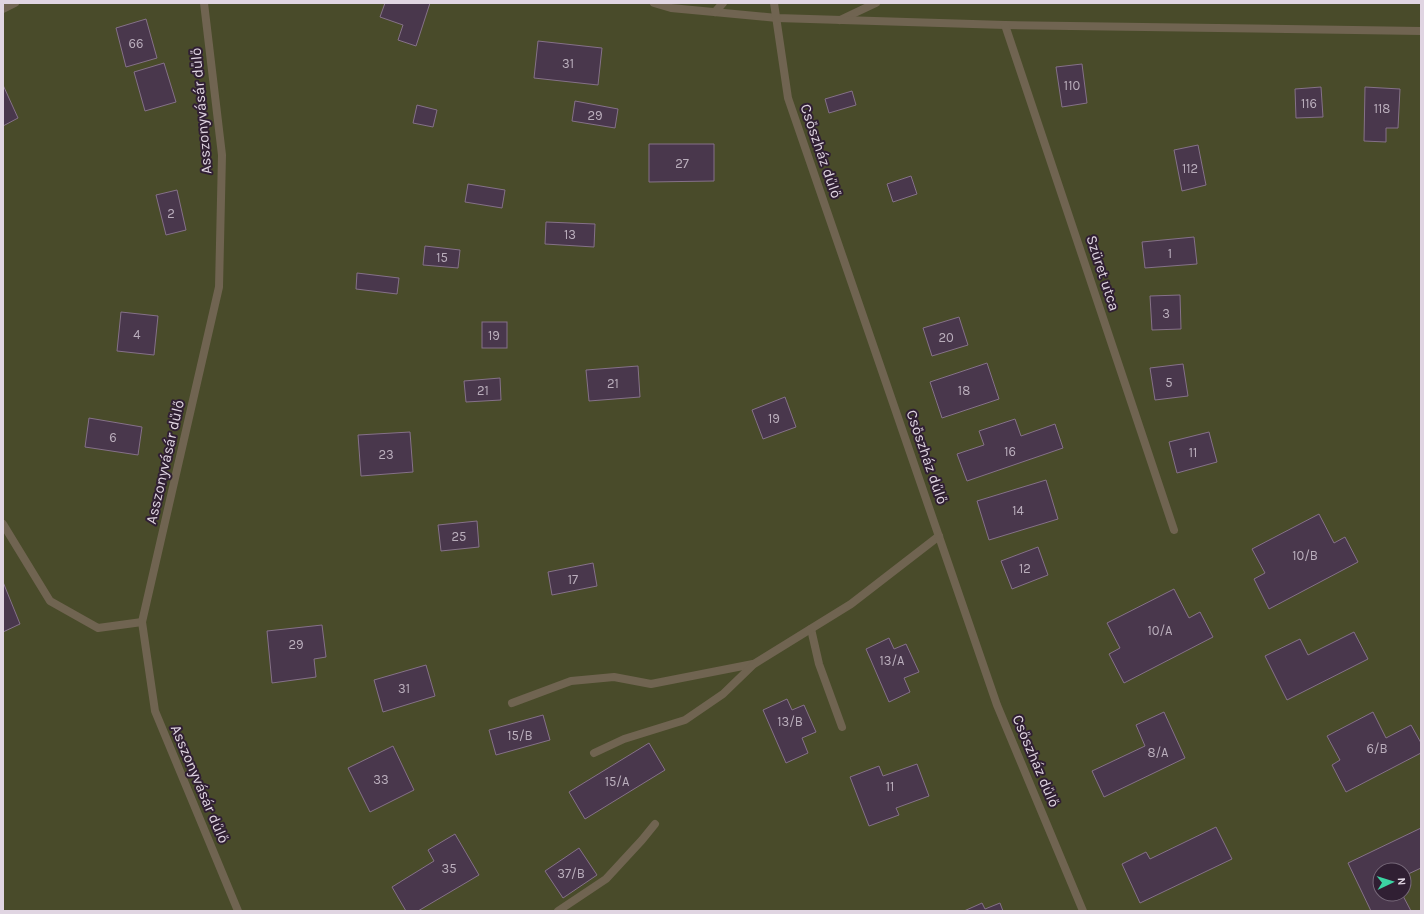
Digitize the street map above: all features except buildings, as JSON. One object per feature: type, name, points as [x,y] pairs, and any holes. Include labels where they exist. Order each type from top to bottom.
[{"type":"street","points":[[3,9],[16,3]]},
{"type":"street","name":"Asszonyvásár dűlő","points":[[204,3],[222,155],[219,287],[142,622],[155,711],[238,911]]},
{"type":"street","points":[[654,3],[671,8],[777,18],[1005,25],[1421,31]]},
{"type":"street","points":[[715,12],[723,3]]},
{"type":"street","name":"Csőszház dűlő","points":[[774,3],[788,98],[997,704],[1083,911]]},
{"type":"street","points":[[840,20],[876,3]]},
{"type":"street","name":"Szüret utca","points":[[1005,25],[1174,530]]},
{"type":"street","points":[[3,524],[50,601],[98,628],[142,622]]},
{"type":"street","points":[[594,753],[624,739],[685,720],[723,694],[754,664],[851,604],[939,536]]},
{"type":"street","points":[[811,629],[819,664],[842,727]]},
{"type":"street","points":[[512,703],[571,681],[614,677],[651,684],[754,664]]},
{"type":"street","points":[[558,911],[606,879],[655,824]]},
{"type":"green space","points":[[3,3],[1421,3],[1421,911],[3,911]]}]
